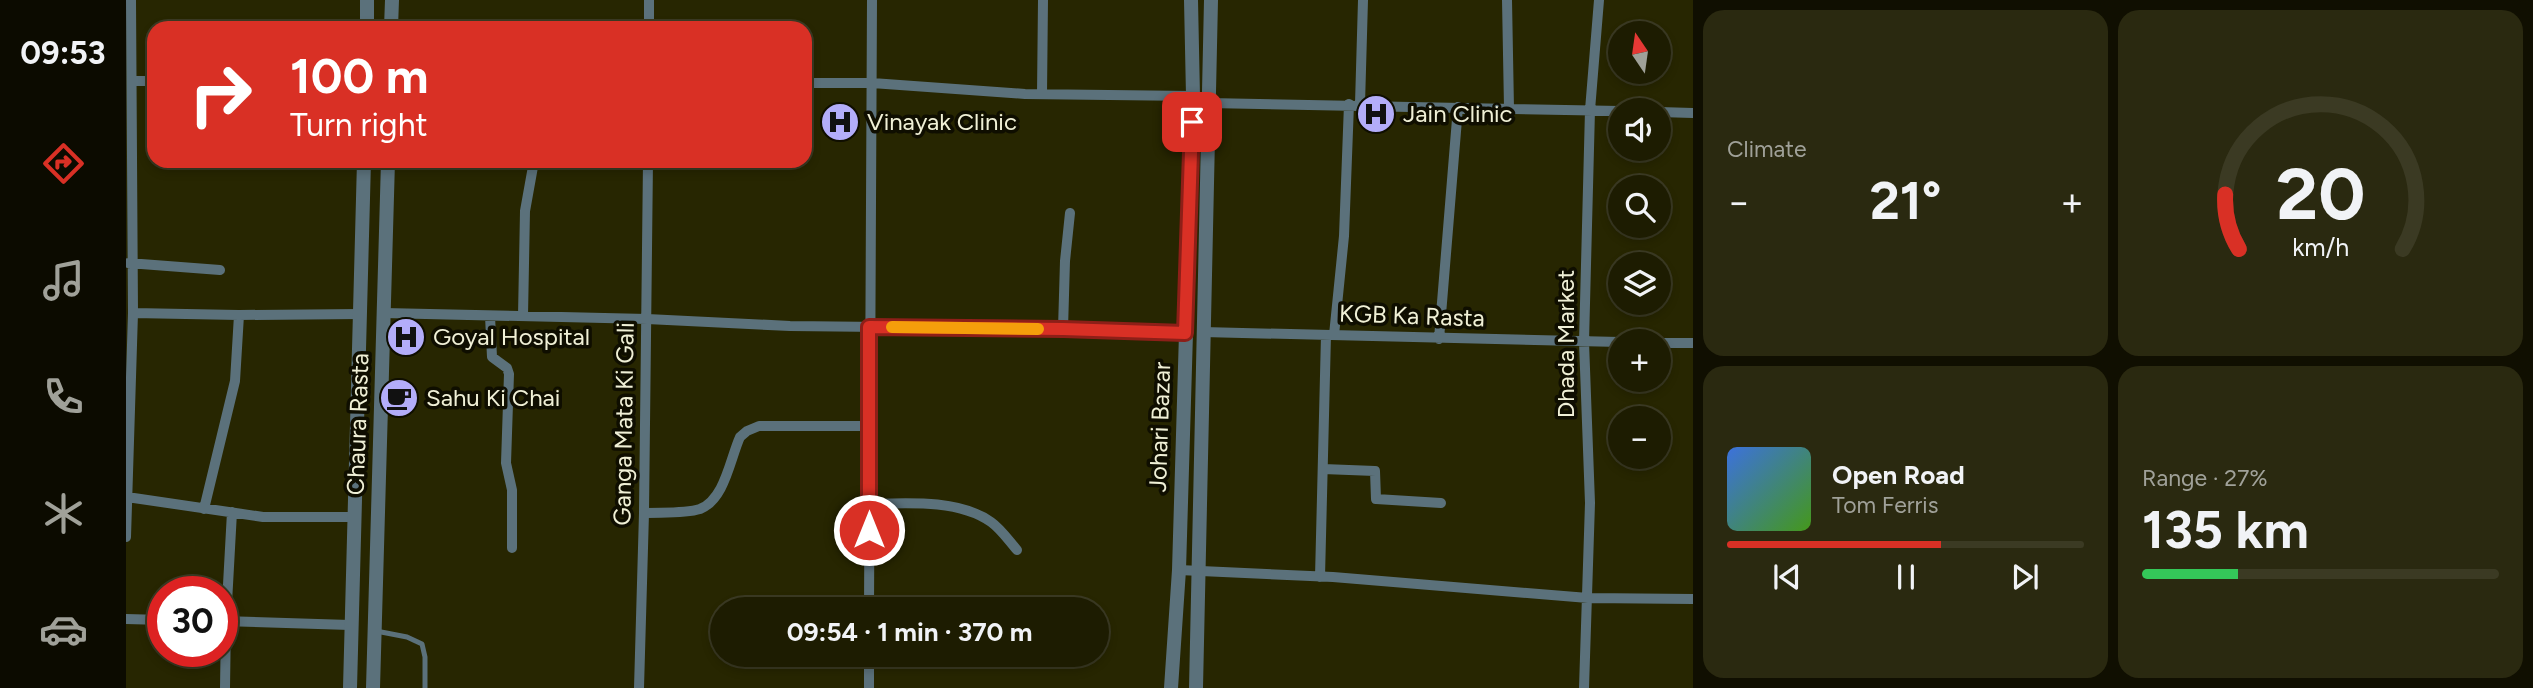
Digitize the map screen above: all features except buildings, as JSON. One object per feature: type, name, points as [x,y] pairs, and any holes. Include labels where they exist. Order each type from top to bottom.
[{"type":"street","points":[[126,537],[133,313],[129,263],[131,0]]},
{"type":"street","points":[[367,0],[367,21]]},
{"type":"street","points":[[391,21],[392,0]]},
{"type":"street","points":[[649,0],[649,21]]},
{"type":"street","points":[[869,597],[872,0]]},
{"type":"street","points":[[1041,94],[1043,0]]},
{"type":"street","name":"Johari Bazar","points":[[1171,688],[1182,477],[1193,96],[1191,0]]},
{"type":"street","name":"Johari Bazar","points":[[1196,688],[1211,0]]},
{"type":"street","points":[[1320,577],[1322,469],[1330,335],[1343,236],[1363,0]]},
{"type":"street","points":[[1507,0],[1509,108]]},
{"type":"street","name":"Dhada Market","points":[[1584,688],[1590,503],[1584,342],[1590,110],[1599,0]]},
{"type":"street","points":[[132,81],[147,82]]},
{"type":"street","points":[[812,83],[872,83],[1041,94],[1193,96]]},
{"type":"street","points":[[1208,103],[1608,111]]},
{"type":"street","points":[[1439,339],[1458,107]]},
{"type":"street","points":[[1671,112],[1693,113]]},
{"type":"street","name":"Chaura Rasta","points":[[349,688],[364,168]]},
{"type":"street","name":"Chaura Rasta","points":[[373,688],[388,168]]},
{"type":"street","points":[[523,316],[525,211],[533,168]]},
{"type":"street","name":"Ganga Mata Ki Gali","points":[[639,688],[648,168]]},
{"type":"street","points":[[1063,329],[1070,212]]},
{"type":"street","points":[[129,263],[220,270]]},
{"type":"street","points":[[133,313],[360,314]]},
{"type":"street","points":[[384,313],[1185,333]]},
{"type":"street","points":[[204,509],[234,380],[239,315]]},
{"type":"street","points":[[490,316],[492,357],[507,368],[509,374],[506,463],[512,490],[512,548]]},
{"type":"street","name":"KGB Ka Rasta","points":[[1202,332],[1608,342]]},
{"type":"street","points":[[1671,343],[1693,343]]},
{"type":"street","points":[[644,513],[698,510],[710,503],[718,493],[740,437],[759,426],[869,426]]},
{"type":"street","points":[[1322,469],[1375,471],[1376,499],[1441,503]]},
{"type":"street","points":[[1182,477],[1200,477]]},
{"type":"street","points":[[127,490],[204,509],[263,517],[353,517]]},
{"type":"street","points":[[869,504],[906,503],[954,507],[990,522],[1017,550]]},
{"type":"street","points":[[227,576],[232,512]]},
{"type":"street","points":[[1179,570],[1320,577],[1588,598],[1693,599]]},
{"type":"street","points":[[126,620],[147,620]]},
{"type":"street","points":[[238,621],[350,625]]},
{"type":"street","points":[[225,667],[225,688]]},
{"type":"street","points":[[869,667],[869,688]]},
{"type":"lane","points":[[373,631],[407,637],[422,644],[425,657],[425,688]]},
{"type":"slow traffic","points":[[892,327],[1038,329]]},
{"type":"place","name":"Jain Clinic","points":[[1376,114]]},
{"type":"place","name":"Vinayak Clinic","points":[[840,122]]},
{"type":"place","name":"Goyal Hospital","points":[[406,337]]},
{"type":"place","name":"Sahu Ki Chai","points":[[399,398]]},
{"type":"route","points":[[869,530],[869,327],[1185,333],[1192,122]]}]
